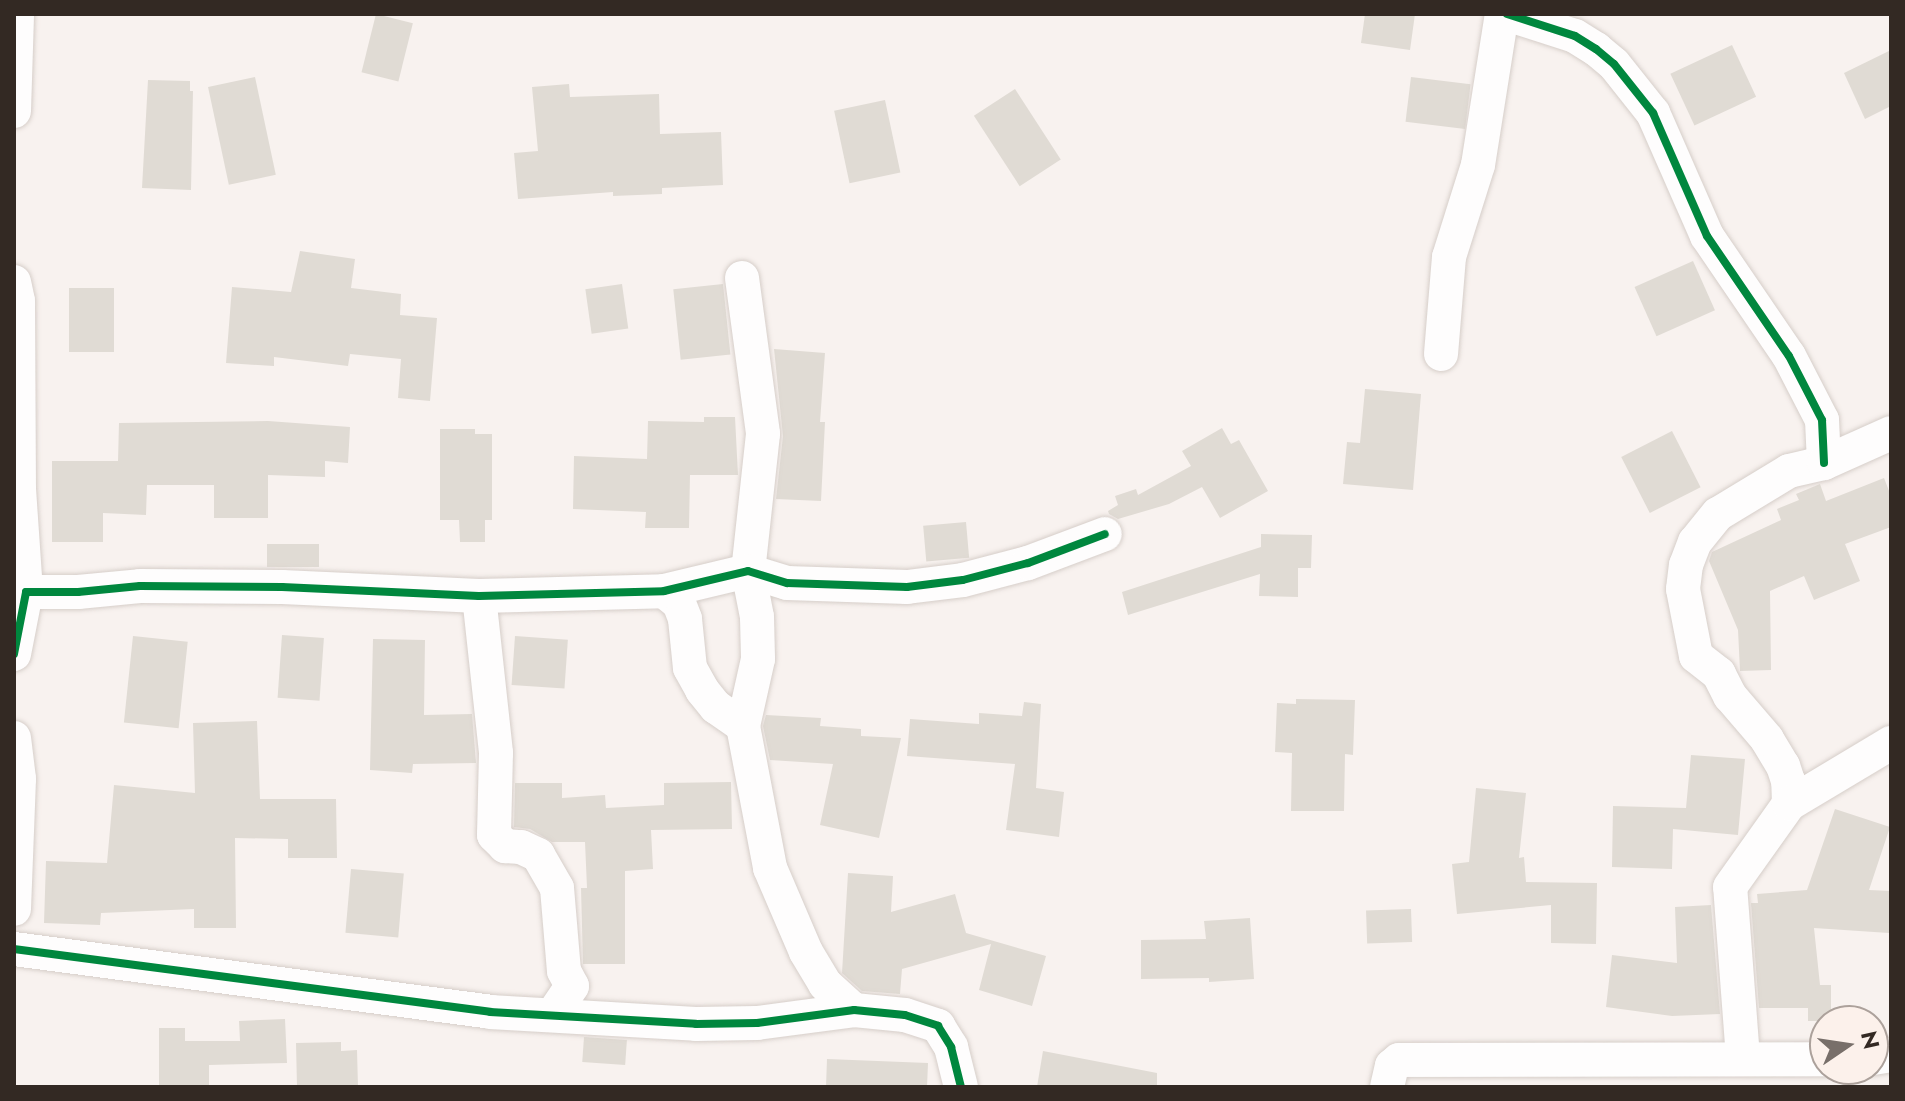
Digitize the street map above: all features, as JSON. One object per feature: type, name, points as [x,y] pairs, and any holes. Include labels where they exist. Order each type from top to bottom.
[{"type":"street","points":[[14,111],[17,14]]},
{"type":"street","points":[[1441,354],[1449,257],[1478,165],[1504,14],[1575,36],[1596,49],[1614,64],[1653,113],[1707,236],[1789,356],[1822,420],[1824,463]]},
{"type":"street","points":[[742,278],[763,434],[748,571],[757,617],[758,659],[743,726],[770,868],[806,952],[825,984],[854,1010]]},
{"type":"street","points":[[14,282],[18,301],[19,489],[26,592],[14,654]]},
{"type":"street","points":[[1789,804],[1786,773],[1767,739],[1730,696],[1719,674],[1696,656],[1683,589],[1686,565],[1695,542],[1718,514],[1789,471],[1824,463],[1891,433]]},
{"type":"street","points":[[26,592],[78,592],[140,586],[282,587],[479,596],[664,591],[748,571],[787,583],[907,587],[963,580],[1028,563],[1105,534]]},
{"type":"street","points":[[664,591],[679,603],[685,619],[690,668],[702,690],[716,707],[743,726]]},
{"type":"street","points":[[479,596],[496,753],[494,835],[505,846],[521,847],[538,855],[557,888],[564,971],[572,986],[554,1013]]},
{"type":"street","points":[[14,738],[19,779],[14,909]]},
{"type":"street","points":[[1743,1058],[1730,887],[1789,804],[1891,743]]},
{"type":"street","points":[[14,949],[490,1012],[554,1013],[696,1024],[757,1023],[854,1010],[905,1015],[938,1026],[951,1047],[961,1087]]},
{"type":"street","points":[[1387,1087],[1392,1066],[1399,1060],[1809,1059]]},
{"type":"building","points":[[376,14],[413,23],[398,81],[361,72]]},
{"type":"building","points":[[1365,14],[1415,14],[1410,50],[1361,43]]},
{"type":"building","points":[[1732,45],[1756,97],[1694,125],[1670,74]]},
{"type":"building","points":[[1891,50],[1891,106],[1865,119],[1844,73]]},
{"type":"building","points":[[255,77],[276,175],[229,185],[208,87]]},
{"type":"building","points":[[1411,77],[1471,84],[1465,129],[1406,122]]},
{"type":"building","points":[[148,80],[190,81],[190,91],[193,91],[191,190],[142,188]]},
{"type":"building","points":[[569,84],[570,97],[659,94],[660,134],[721,132],[723,185],[662,188],[662,194],[613,196],[613,192],[518,199],[514,153],[538,151],[532,87]]},
{"type":"building","points":[[1015,89],[1061,159],[1020,186],[974,116]]},
{"type":"building","points":[[885,100],[900,172],[850,183],[834,111]]},
{"type":"building","points":[[300,251],[355,259],[351,288],[401,294],[400,315],[437,318],[430,401],[398,398],[401,359],[350,354],[348,366],[274,357],[274,366],[226,363],[232,287],[291,292]]},
{"type":"building","points":[[1693,261],[1715,310],[1656,336],[1635,287]]},
{"type":"building","points":[[622,284],[628,329],[592,334],[585,289]]},
{"type":"building","points":[[723,284],[730,355],[681,360],[673,289]]},
{"type":"building","points":[[69,288],[114,288],[114,352],[69,352]]},
{"type":"building","points":[[774,349],[825,353],[820,422],[825,422],[821,501],[776,499],[783,436]]},
{"type":"building","points":[[1365,389],[1421,394],[1413,490],[1343,484],[1347,442],[1360,443]]},
{"type":"building","points":[[704,417],[735,417],[738,475],[690,475],[689,528],[645,528],[646,512],[573,509],[574,456],[647,459],[648,421],[704,422]]},
{"type":"building","points":[[268,421],[350,427],[348,463],[325,461],[325,477],[268,475],[268,518],[214,518],[214,485],[147,485],[146,515],[103,513],[103,542],[52,542],[52,461],[118,461],[119,423]]},
{"type":"building","points":[[1222,428],[1231,444],[1239,440],[1268,491],[1220,518],[1202,487],[1169,504],[1118,519],[1109,514],[1108,511],[1118,505],[1115,496],[1136,489],[1138,495],[1191,466],[1182,451]]},
{"type":"building","points":[[440,429],[475,429],[475,434],[492,434],[492,520],[485,520],[485,542],[460,542],[459,520],[440,520]]},
{"type":"building","points":[[1672,431],[1701,487],[1650,513],[1621,457]]},
{"type":"building","points":[[1884,478],[1891,496],[1891,527],[1845,544],[1860,581],[1814,600],[1804,576],[1770,591],[1771,670],[1740,671],[1738,630],[1709,561],[1712,552],[1781,520],[1777,509],[1799,500],[1796,494],[1820,484],[1826,501]]},
{"type":"building","points":[[966,522],[969,558],[926,562],[923,526]]},
{"type":"building","points":[[1261,534],[1312,535],[1311,568],[1298,568],[1298,597],[1259,596],[1260,574],[1128,615],[1122,592],[1261,547]]},
{"type":"building","points":[[267,544],[319,544],[319,567],[267,567]]},
{"type":"building","points":[[282,635],[324,638],[320,701],[278,698]]},
{"type":"building","points":[[133,636],[188,642],[179,728],[124,723]]},
{"type":"building","points":[[515,636],[568,640],[564,689],[512,685]]},
{"type":"building","points":[[373,639],[425,640],[424,715],[472,714],[476,763],[413,764],[412,773],[370,770]]},
{"type":"building","points":[[1296,699],[1355,700],[1353,755],[1345,754],[1344,811],[1291,811],[1292,753],[1275,752],[1277,703],[1296,704]]},
{"type":"building","points":[[1024,702],[1041,704],[1036,788],[1064,792],[1059,837],[1006,830],[1015,764],[907,756],[910,719],[979,724],[979,713],[1022,716]]},
{"type":"building","points":[[766,715],[821,718],[820,726],[861,729],[861,736],[901,738],[879,838],[820,825],[833,764],[770,760],[763,726]]},
{"type":"building","points":[[257,721],[260,799],[336,799],[337,858],[288,858],[288,839],[235,838],[236,928],[194,928],[194,909],[101,913],[100,925],[44,923],[46,861],[107,863],[114,785],[195,793],[193,723]]},
{"type":"building","points":[[1691,755],[1745,759],[1738,835],[1673,829],[1672,869],[1612,867],[1613,806],[1686,808]]},
{"type":"building","points":[[731,782],[732,829],[651,830],[653,869],[625,871],[625,964],[583,964],[581,888],[587,888],[585,842],[552,842],[530,829],[514,827],[515,783],[562,783],[562,798],[605,795],[606,808],[664,805],[664,783]]},
{"type":"building","points":[[1476,788],[1526,793],[1519,858],[1524,857],[1526,882],[1597,883],[1596,944],[1551,943],[1551,905],[1457,914],[1452,864],[1469,862]]},
{"type":"building","points":[[1835,809],[1890,827],[1869,890],[1891,891],[1889,933],[1814,928],[1820,985],[1831,985],[1831,1005],[1809,1005],[1809,1021],[1808,1008],[1759,1008],[1751,903],[1758,903],[1757,894],[1807,890]]},
{"type":"building","points":[[351,869],[404,874],[398,937],[345,933]]},
{"type":"building","points":[[848,873],[893,876],[891,912],[955,894],[966,933],[1046,956],[1032,1006],[979,990],[991,944],[902,969],[900,994],[862,991],[842,973]]},
{"type":"building","points":[[1711,905],[1720,1014],[1672,1016],[1606,1007],[1612,955],[1677,963],[1675,907]]},
{"type":"building","points":[[1411,909],[1412,942],[1367,944],[1366,911]]},
{"type":"building","points":[[1250,918],[1254,979],[1209,982],[1209,978],[1141,979],[1141,940],[1206,939],[1204,921]]},
{"type":"building","points":[[285,1019],[287,1063],[209,1065],[209,1087],[159,1087],[159,1028],[185,1028],[185,1041],[240,1041],[239,1021]]},
{"type":"building","points":[[584,1037],[627,1040],[625,1065],[582,1062]]},
{"type":"building","points":[[341,1042],[341,1051],[357,1050],[358,1087],[297,1087],[296,1043]]},
{"type":"building","points":[[1043,1051],[1157,1073],[1157,1087],[1037,1087]]},
{"type":"building","points":[[827,1059],[928,1063],[927,1087],[826,1087]]},
{"type":"cycle path","points":[[1507,14],[1575,36],[1596,49],[1614,64],[1653,113],[1707,236],[1789,356],[1822,420],[1824,463]]},
{"type":"cycle path","points":[[14,654],[26,592],[78,592],[140,586],[282,587],[479,596],[664,591],[748,571],[787,583],[907,587],[963,580],[1028,563],[1105,534]]},
{"type":"cycle path","points":[[14,949],[490,1012],[696,1024],[757,1023],[854,1010],[905,1015],[938,1026],[951,1047],[961,1087]]}]
